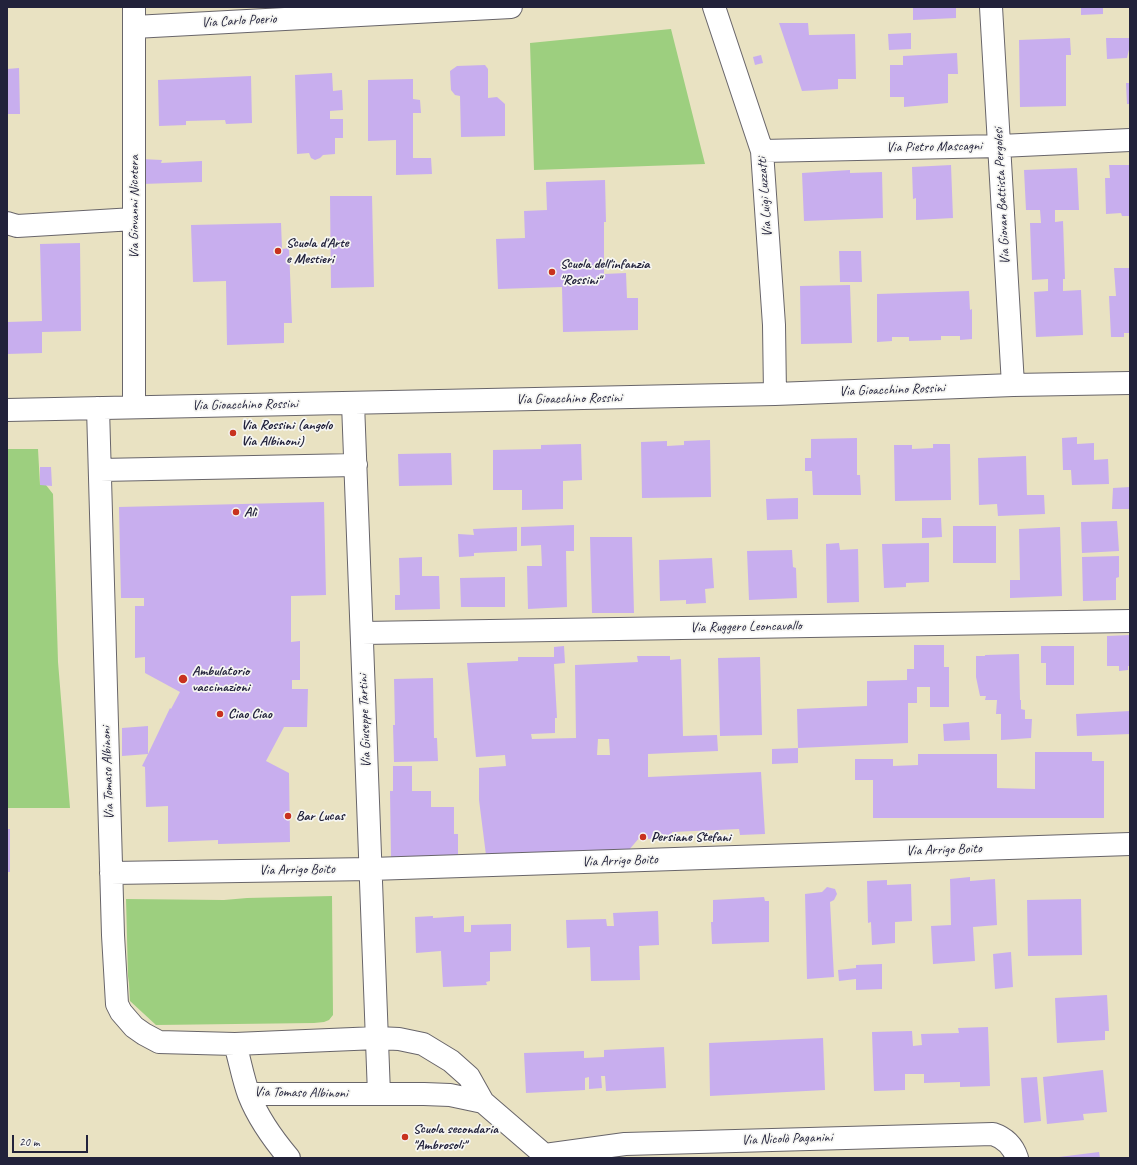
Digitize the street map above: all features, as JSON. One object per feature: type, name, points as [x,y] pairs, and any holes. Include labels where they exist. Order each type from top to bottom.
[{"type":"street","name":"Via Carlo Poerio","points":[[134,17],[511,7]]},
{"type":"street","name":"Via Luigi Luzzatti","points":[[714,7],[762,151],[774,325],[775,394]]},
{"type":"street","name":"Via Giovan Battista Pergolesi","points":[[990,7],[1000,146],[1013,386]]},
{"type":"street","name":"Via Giovanni Nicotera","points":[[134,17],[134,407]]},
{"type":"street","name":"Via Pietro Mascagni","points":[[762,151],[1000,146],[1130,140]]},
{"type":"street","points":[[7,223],[16,226],[134,219]]},
{"type":"street","name":"Via Gioacchino Rossini","points":[[7,410],[775,394],[1130,383]]},
{"type":"street","name":"Via Giuseppe Tartini","points":[[353,403],[377,1038]]},
{"type":"street","name":"Via Tomaso Albinoni","points":[[98,408],[114,977],[117,1004],[121,1012],[144,1034],[159,1042],[235,1044],[377,1038],[399,1039],[423,1044],[451,1061],[469,1077],[483,1102],[547,1156]]},
{"type":"street","points":[[100,470],[356,465]]},
{"type":"street","name":"Via Ruggero Leoncavallo","points":[[362,633],[1130,621]]},
{"type":"street","name":"Via Arrigo Boito","points":[[111,873],[371,869],[1129,850]]},
{"type":"street","points":[[377,1038],[379,1094]]},
{"type":"street","name":"Via Tomaso Albinoni","points":[[235,1044],[249,1094],[450,1095],[483,1102]]},
{"type":"street","points":[[249,1094],[257,1114],[275,1142],[289,1158]]},
{"type":"street","name":"Via Nicolò Paganini","points":[[547,1156],[625,1144],[994,1134],[1003,1138],[1011,1146],[1017,1158]]},
{"type":"green space","points":[[671,29],[705,164],[534,170],[530,43]]},
{"type":"green space","points":[[7,449],[38,449],[40,485],[46,485],[53,494],[58,662],[70,808],[7,808]]},
{"type":"green space","points":[[332,896],[333,1015],[329,1020],[314,1023],[156,1025],[130,1001],[126,899],[224,900]]},
{"type":"building","points":[[913,7],[956,7],[956,18],[913,20]]},
{"type":"building","points":[[1081,7],[1103,7],[1103,14],[1081,15]]},
{"type":"building","points":[[779,23],[808,23],[809,35],[855,34],[856,79],[838,79],[838,89],[802,91]]},
{"type":"building","points":[[911,33],[911,49],[889,50],[888,34]]},
{"type":"building","points":[[1070,38],[1071,55],[1066,55],[1066,106],[1020,107],[1019,40]]},
{"type":"building","points":[[1106,38],[1130,38],[1127,58],[1107,59]]},
{"type":"building","points":[[957,53],[958,74],[948,74],[948,103],[904,107],[904,97],[890,97],[890,65],[903,65],[903,56]]},
{"type":"building","points":[[761,55],[763,63],[755,65],[753,57]]},
{"type":"building","points":[[485,65],[488,69],[488,98],[497,97],[505,104],[505,136],[461,137],[460,96],[455,95],[451,90],[450,71],[457,66]]},
{"type":"building","points":[[19,68],[20,114],[7,114],[7,69]]},
{"type":"building","points":[[332,73],[333,91],[342,90],[343,110],[330,111],[330,119],[343,119],[343,138],[335,138],[335,154],[323,155],[315,160],[311,158],[309,153],[297,154],[295,75]]},
{"type":"building","points":[[251,76],[252,123],[226,124],[225,120],[186,121],[186,125],[159,126],[158,80]]},
{"type":"building","points":[[413,79],[413,99],[420,100],[421,113],[413,113],[413,158],[431,158],[432,174],[396,175],[396,140],[368,141],[368,80]]},
{"type":"building","points":[[1126,83],[1130,83],[1130,104],[1127,104]]},
{"type":"building","points":[[141,159],[162,160],[161,163],[202,161],[202,182],[142,184]]},
{"type":"building","points":[[951,165],[953,218],[916,220],[916,198],[913,199],[912,167]]},
{"type":"building","points":[[1109,165],[1130,165],[1130,216],[1122,216],[1121,213],[1106,214],[1105,178],[1110,178]]},
{"type":"building","points":[[1077,168],[1079,210],[1055,210],[1055,222],[1063,221],[1065,279],[1063,279],[1063,291],[1081,290],[1083,335],[1036,337],[1034,292],[1048,291],[1048,279],[1032,280],[1030,223],[1041,223],[1040,210],[1026,210],[1024,170]]},
{"type":"building","points":[[850,170],[850,173],[882,172],[883,218],[804,221],[802,173]]},
{"type":"building","points":[[605,180],[606,222],[604,222],[604,274],[626,273],[627,298],[638,298],[638,330],[563,332],[562,287],[498,289],[496,239],[525,238],[524,211],[547,210],[546,182]]},
{"type":"building","points":[[330,196],[372,196],[374,287],[331,288]]},
{"type":"building","points":[[281,223],[282,249],[289,248],[292,323],[284,323],[284,343],[227,345],[226,281],[193,282],[191,225]]},
{"type":"building","points":[[80,243],[81,331],[42,332],[42,353],[7,354],[7,322],[42,321],[40,244]]},
{"type":"building","points":[[839,251],[861,251],[862,282],[840,282]]},
{"type":"building","points":[[1114,268],[1130,268],[1130,333],[1124,333],[1124,337],[1111,337],[1109,296],[1116,296]]},
{"type":"building","points":[[850,285],[852,343],[801,344],[800,286]]},
{"type":"building","points":[[969,291],[970,310],[972,309],[972,339],[960,340],[960,336],[941,336],[941,340],[909,341],[909,337],[892,337],[892,341],[877,342],[877,294]]},
{"type":"building","points":[[1077,437],[1077,444],[1094,443],[1094,460],[1108,459],[1109,484],[1072,485],[1071,470],[1063,470],[1062,438]]},
{"type":"building","points":[[857,438],[857,475],[860,475],[861,495],[813,495],[812,471],[805,471],[805,458],[811,458],[811,439]]},
{"type":"building","points":[[710,440],[711,497],[642,498],[641,442],[667,441],[667,446],[684,445],[684,441]]},
{"type":"building","points":[[581,444],[582,480],[563,481],[563,509],[522,510],[522,490],[493,490],[493,450],[541,449],[541,445]]},
{"type":"building","points":[[933,444],[950,444],[951,500],[895,501],[894,445],[912,445],[912,449],[933,448]]},
{"type":"building","points":[[451,453],[452,485],[399,486],[398,454]]},
{"type":"building","points":[[1026,456],[1027,495],[1044,495],[1045,514],[998,516],[997,504],[979,505],[978,458]]},
{"type":"building","points":[[40,467],[51,467],[52,486],[40,485]]},
{"type":"building","points":[[1130,487],[1130,509],[1112,509],[1113,488]]},
{"type":"building","points":[[798,498],[798,519],[767,520],[766,499]]},
{"type":"building","points":[[324,502],[326,595],[291,596],[291,642],[300,641],[300,680],[292,680],[292,689],[308,689],[307,727],[284,727],[266,761],[289,773],[290,842],[218,844],[218,840],[168,842],[168,806],[146,807],[145,767],[142,766],[170,708],[171,709],[180,692],[145,673],[145,657],[135,658],[135,606],[144,606],[144,598],[121,598],[119,507]]},
{"type":"building","points":[[922,518],[941,518],[942,537],[922,538]]},
{"type":"building","points":[[1117,521],[1119,551],[1082,553],[1081,522]]},
{"type":"building","points":[[574,525],[574,551],[566,551],[567,607],[528,609],[527,566],[542,566],[541,545],[521,546],[521,527]]},
{"type":"building","points":[[953,526],[996,526],[996,563],[953,563]]},
{"type":"building","points":[[517,527],[517,551],[474,553],[474,556],[459,557],[458,534],[474,535],[473,529]]},
{"type":"building","points":[[1060,527],[1062,596],[1010,598],[1010,580],[1020,580],[1019,529]]},
{"type":"building","points":[[590,537],[632,537],[634,613],[592,613]]},
{"type":"building","points":[[839,543],[840,550],[858,549],[859,602],[827,603],[826,544]]},
{"type":"building","points":[[929,543],[929,582],[906,583],[906,587],[884,588],[882,544]]},
{"type":"building","points":[[792,550],[793,567],[796,568],[797,598],[749,600],[747,551]]},
{"type":"building","points":[[1119,556],[1119,577],[1116,578],[1116,600],[1083,601],[1082,557]]},
{"type":"building","points":[[422,557],[422,576],[439,576],[440,609],[395,610],[395,595],[400,595],[399,558]]},
{"type":"building","points":[[712,558],[714,588],[705,589],[706,603],[686,604],[686,600],[660,601],[659,560]]},
{"type":"building","points":[[505,577],[505,607],[461,607],[460,578]]},
{"type":"building","points":[[1130,635],[1130,666],[1128,666],[1128,670],[1119,671],[1119,666],[1107,666],[1107,636]]},
{"type":"building","points":[[914,645],[944,645],[944,667],[949,667],[949,707],[930,707],[930,687],[917,687],[917,703],[908,703],[908,743],[798,748],[797,709],[867,706],[867,681],[907,680],[907,669],[914,669]]},
{"type":"building","points":[[564,646],[565,663],[554,664],[557,718],[555,718],[555,733],[531,734],[532,739],[576,738],[575,665],[638,662],[637,656],[670,656],[670,660],[681,659],[683,736],[717,735],[718,751],[648,754],[648,777],[761,772],[765,834],[740,835],[739,829],[672,832],[672,838],[648,839],[648,837],[640,837],[622,858],[487,863],[479,800],[479,768],[506,766],[505,755],[476,757],[467,663],[518,661],[518,657],[554,657],[554,647]],"holes":[[[598,739],[609,739],[610,755],[597,755]]]},
{"type":"building","points":[[1041,646],[1074,646],[1074,685],[1046,685],[1046,663],[1041,663]]},
{"type":"building","points":[[1019,654],[1021,709],[1025,710],[1025,719],[1032,719],[1031,738],[1001,740],[1001,714],[996,714],[997,700],[985,700],[986,696],[980,696],[976,677],[976,656]]},
{"type":"building","points":[[760,657],[762,735],[720,736],[718,658]]},
{"type":"building","points":[[433,678],[434,738],[437,738],[438,761],[394,762],[394,679]]},
{"type":"building","points":[[1130,711],[1130,734],[1077,736],[1076,714]]},
{"type":"building","points":[[969,722],[970,740],[944,741],[943,724]]},
{"type":"building","points":[[148,726],[148,754],[122,756],[122,728]]},
{"type":"building","points":[[798,748],[798,763],[772,764],[772,749]]},
{"type":"building","points":[[1035,752],[1092,752],[1092,761],[1104,761],[1104,818],[873,818],[873,780],[855,780],[855,759],[893,759],[893,766],[918,765],[918,754],[997,754],[997,788],[1035,789]]},
{"type":"building","points":[[393,766],[412,766],[412,791],[431,791],[431,807],[454,807],[454,834],[458,834],[458,857],[391,858],[390,791],[393,791]]},
{"type":"building","points":[[7,829],[10,829],[10,872],[7,872]]},
{"type":"building","points":[[970,877],[970,881],[995,879],[997,925],[973,927],[975,961],[933,964],[931,926],[951,925],[950,879]]},
{"type":"building","points":[[887,880],[887,885],[911,884],[912,921],[895,922],[895,943],[872,945],[871,922],[868,923],[867,881]]},
{"type":"building","points":[[827,887],[835,889],[837,894],[834,900],[830,902],[834,977],[807,979],[805,894],[822,892]]},
{"type":"building","points":[[764,897],[765,901],[769,901],[769,942],[712,944],[711,922],[713,922],[713,900]]},
{"type":"building","points":[[1081,899],[1082,955],[1028,956],[1027,900]]},
{"type":"building","points":[[658,911],[659,945],[639,946],[640,980],[591,981],[590,947],[567,948],[566,920],[606,919],[607,926],[614,926],[613,913]]},
{"type":"building","points":[[433,916],[433,918],[464,916],[464,932],[471,932],[471,925],[511,924],[511,951],[490,952],[490,981],[486,982],[487,985],[443,987],[441,951],[416,953],[415,917]]},
{"type":"building","points":[[1011,952],[1013,987],[995,989],[993,954]]},
{"type":"building","points":[[882,964],[882,989],[856,990],[856,979],[839,981],[838,970],[856,968],[856,965]]},
{"type":"building","points":[[1107,995],[1109,1031],[1105,1031],[1105,1040],[1057,1043],[1055,998]]},
{"type":"building","points":[[988,1027],[990,1086],[960,1087],[960,1082],[924,1083],[924,1074],[905,1074],[905,1090],[874,1091],[872,1032],[912,1031],[913,1046],[922,1045],[921,1034],[959,1033],[958,1028]]},
{"type":"building","points":[[823,1038],[825,1090],[710,1096],[709,1043]]},
{"type":"building","points":[[664,1047],[666,1088],[606,1091],[605,1076],[601,1076],[602,1088],[589,1089],[589,1077],[585,1078],[585,1090],[526,1093],[524,1053],[584,1051],[584,1058],[604,1057],[604,1050]]},
{"type":"building","points":[[1103,1070],[1107,1112],[1083,1114],[1084,1120],[1047,1124],[1043,1077]]},
{"type":"building","points":[[1037,1077],[1041,1121],[1024,1123],[1021,1078]]},
{"type":"building","points":[[1099,1152],[1100,1158],[1059,1158],[1059,1157]]},
{"type":"place","name":"Scuola d'Arte e Mestieri","points":[[278,251]]},
{"type":"place","name":"Scuola dell'infanzia \"Rossini\"","points":[[552,272]]},
{"type":"place","name":"Via Rossini (angolo Via Albinoni)","points":[[233,433]]},
{"type":"place","name":"Alì","points":[[236,512]]},
{"type":"place","name":"Ambulatorio vaccinazioni","points":[[183,679]]},
{"type":"place","name":"Ciao Ciao","points":[[220,714]]},
{"type":"place","name":"Bar Lucas","points":[[288,816]]},
{"type":"place","name":"Persiane Stefani","points":[[643,837]]},
{"type":"place","name":"Scuola secondaria \"Ambrosoli\"","points":[[405,1137]]}]
